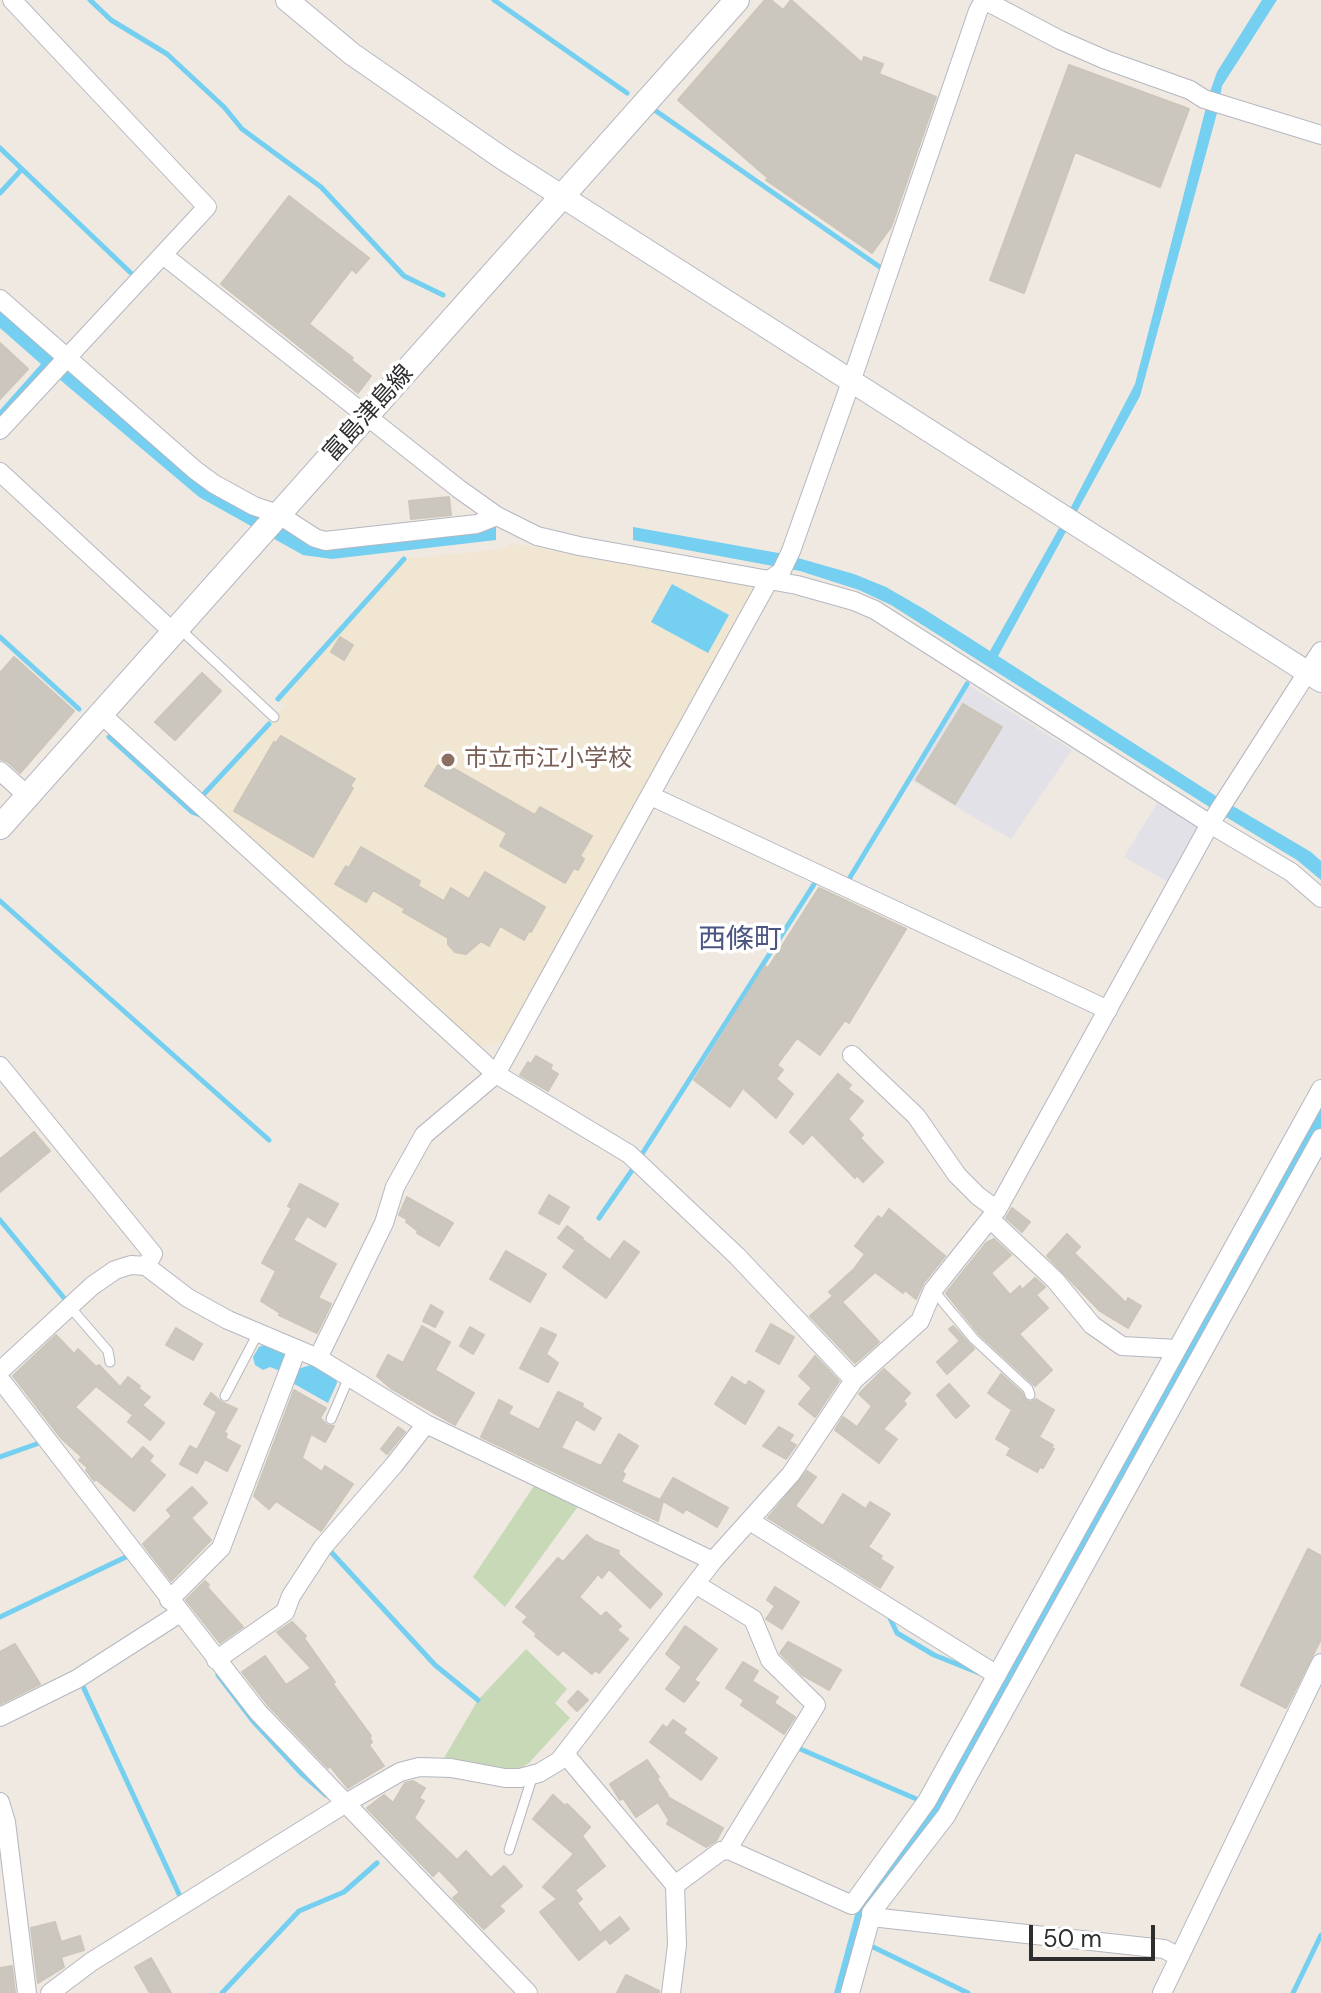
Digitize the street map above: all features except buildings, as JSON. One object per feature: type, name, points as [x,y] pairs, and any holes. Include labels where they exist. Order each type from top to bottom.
[{"type":"main road","name":"富島津島線","points":[[0,827],[737,0]]},
{"type":"street","points":[[0,430],[207,207],[12,0]]},
{"type":"street","points":[[287,0],[352,54],[425,106],[1314,677]]},
{"type":"street","points":[[318,1358],[384,1223],[395,1187],[424,1135],[496,1074],[791,551],[984,0],[1060,40],[1190,90],[1213,102],[1321,135]]},
{"type":"street","points":[[163,255],[497,516],[537,536],[579,546],[775,576],[875,610],[1213,820],[1291,872],[1321,898]]},
{"type":"street","points":[[0,299],[205,477],[254,506],[271,522],[325,541],[477,524],[497,516]]},
{"type":"street","points":[[0,472],[176,630]]},
{"type":"street","points":[[50,1993],[91,1962],[400,1772],[419,1767],[451,1768],[505,1778],[533,1775],[559,1761],[713,1561],[791,1474],[854,1380],[920,1321],[933,1290],[994,1214],[1213,820],[1314,677],[1321,651]]},
{"type":"street","points":[[101,714],[496,1074],[629,1154],[737,1256],[854,1380]]},
{"type":"street","points":[[0,771],[28,796]]},
{"type":"street","points":[[651,796],[1108,1010]]},
{"type":"street","points":[[852,1055],[916,1116],[957,1175],[1055,1280],[1092,1325],[1122,1346],[1177,1349]]},
{"type":"street","points":[[0,1066],[153,1254],[146,1266]]},
{"type":"street","points":[[850,1993],[864,1911],[1321,1089]]},
{"type":"street","points":[[864,1911],[946,1816],[1321,1138]]},
{"type":"street","points":[[0,1371],[92,1286],[115,1270],[131,1265],[146,1266],[188,1298],[258,1333],[318,1358],[426,1424],[713,1561]]},
{"type":"street","points":[[0,1717],[77,1679],[174,1606],[221,1548],[297,1349]]},
{"type":"street","points":[[0,1379],[258,1712],[528,1993]]},
{"type":"street","points":[[216,1660],[285,1612],[291,1596],[323,1547],[426,1424]]},
{"type":"street","points":[[750,1521],[997,1675]]},
{"type":"street","points":[[697,1585],[753,1619],[770,1660],[816,1705],[727,1850]]},
{"type":"street","points":[[1184,1993],[1164,1987],[1321,1665]]},
{"type":"street","points":[[565,1754],[675,1885],[677,1945],[671,1993]]},
{"type":"street","points":[[0,1802],[6,1822],[8,1922],[27,1993]]},
{"type":"street","points":[[675,1885],[704,1862],[727,1850],[864,1911],[1164,1949],[1179,1957]]},
{"type":"lane","points":[[176,630],[274,717]]},
{"type":"lane","points":[[933,1290],[974,1339],[1028,1389],[1030,1395]]},
{"type":"lane","points":[[70,1307],[108,1351],[110,1362]]},
{"type":"lane","points":[[225,1396],[258,1333]]},
{"type":"lane","points":[[331,1419],[350,1375]]},
{"type":"lane","points":[[509,1850],[533,1775]]},
{"type":"shaded area","name":"市立市江小学校","points":[[511,543],[748,585],[752,594],[506,1041],[480,1047],[202,796],[285,706],[278,699],[404,559],[502,549]]},
{"type":"shaded area","points":[[967,684],[1072,750],[1011,839],[909,779]]},
{"type":"shaded area","points":[[1159,800],[1197,824],[1199,833],[1170,883],[1124,857]]},
{"type":"green space","points":[[536,1483],[579,1505],[505,1607],[473,1577]]},
{"type":"green space","points":[[526,1649],[567,1689],[555,1703],[570,1718],[529,1763],[516,1771],[499,1771],[444,1758],[478,1700]]},
{"type":"water","points":[[1262,0],[1277,0],[1222,86],[1140,396],[998,656],[1216,796],[1311,852],[1321,861],[1321,880],[1297,860],[891,605],[859,590],[800,571],[633,540],[633,527],[784,554],[854,574],[886,587],[990,651],[1071,507],[1135,384],[1210,92],[1217,72]]},
{"type":"water","points":[[0,308],[192,475],[330,546],[496,526],[496,540],[332,559],[303,555],[199,497],[52,373],[0,423],[0,410],[41,364],[0,328]]},
{"type":"water","points":[[672,584],[729,615],[708,653],[651,622]]},
{"type":"water","points":[[1321,1101],[1321,1128],[929,1831],[868,1906],[842,1993],[834,1993],[858,1904]]},
{"type":"water","points":[[264,1345],[286,1353],[287,1360],[280,1371],[270,1367],[263,1370],[255,1365],[253,1357]]},
{"type":"water","points":[[314,1364],[335,1376],[337,1383],[328,1403],[289,1381],[294,1370]]},
{"type":"waterway","points":[[90,0],[111,20],[167,54],[224,107],[242,129],[321,187],[404,276],[443,295]]},
{"type":"waterway","points":[[494,0],[627,93]]},
{"type":"waterway","points":[[656,111],[884,270]]},
{"type":"waterway","points":[[0,148],[134,276]]},
{"type":"waterway","points":[[0,193],[22,169]]},
{"type":"waterway","points":[[278,699],[404,559]]},
{"type":"waterway","points":[[0,637],[79,709]]},
{"type":"waterway","points":[[846,884],[967,684]]},
{"type":"waterway","points":[[202,796],[269,724]]},
{"type":"waterway","points":[[109,737],[192,812],[200,815]]},
{"type":"waterway","points":[[642,1154],[818,878]]},
{"type":"waterway","points":[[0,901],[269,1140]]},
{"type":"waterway","points":[[599,1218],[635,1166]]},
{"type":"waterway","points":[[0,1220],[64,1298]]},
{"type":"waterway","points":[[0,1457],[42,1442]]},
{"type":"waterway","points":[[332,1553],[435,1665],[478,1700]]},
{"type":"waterway","points":[[0,1617],[128,1556]]},
{"type":"waterway","points":[[889,1616],[897,1633],[934,1655],[979,1673]]},
{"type":"waterway","points":[[218,1675],[253,1721],[326,1795]]},
{"type":"waterway","points":[[81,1682],[179,1894]]},
{"type":"waterway","points":[[798,1748],[921,1801]]},
{"type":"waterway","points":[[222,1993],[299,1911],[344,1892],[377,1863]]},
{"type":"waterway","points":[[1293,1993],[1321,1935]]},
{"type":"waterway","points":[[871,1946],[968,1993]]},
{"type":"place","name":"市立市江小学校","points":[[448,760]]},
{"type":"district","name":"西條町","points":[[740,941]]}]
